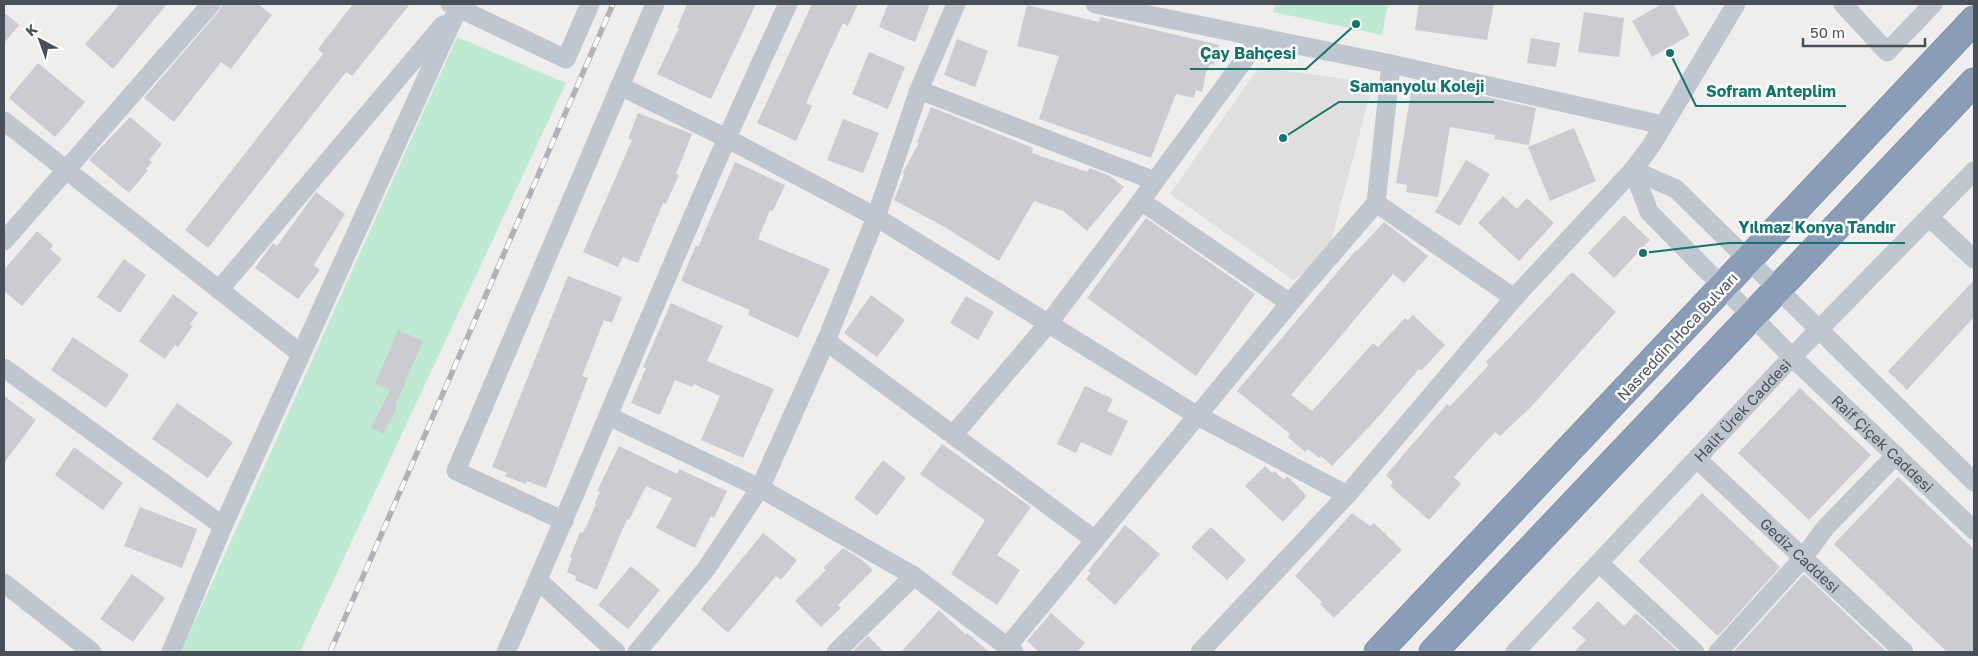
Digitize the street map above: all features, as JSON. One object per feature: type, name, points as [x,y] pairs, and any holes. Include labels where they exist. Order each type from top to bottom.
[{"type":"highway","name":"Nasreddin Hoca Bulvarı","points":[[1378,652],[1974,20]]},
{"type":"highway","points":[[1433,652],[1974,82]]},
{"type":"street","points":[[4,242],[211,4]]},
{"type":"street","points":[[456,5],[566,60],[590,4]]},
{"type":"street","points":[[564,521],[456,471],[655,4]]},
{"type":"street","points":[[506,652],[564,521],[726,138],[788,4]]},
{"type":"street","points":[[637,652],[706,569],[760,488],[826,341],[876,217],[919,90],[956,4]]},
{"type":"street","points":[[1096,4],[1392,64],[1664,125]]},
{"type":"street","points":[[1200,652],[1347,494],[1514,298],[1633,170],[1664,125],[1736,4]]},
{"type":"street","points":[[1843,4],[1887,52],[1933,4]]},
{"type":"street","points":[[219,290],[456,5]]},
{"type":"street","points":[[171,652],[223,526],[456,5]]},
{"type":"street","points":[[953,435],[1048,324],[1261,37]]},
{"type":"street","points":[[608,416],[760,488],[914,576],[1010,649],[1095,540],[1290,303],[1376,203],[1392,64]]},
{"type":"street","points":[[620,86],[726,138],[876,217],[1198,416],[1347,494]]},
{"type":"street","points":[[919,90],[1155,181]]},
{"type":"street","points":[[4,121],[301,354]]},
{"type":"street","points":[[1633,170],[1676,189],[1974,482]]},
{"type":"street","name":"Raif Çiçek Caddesi","points":[[1633,170],[1649,212],[1792,357],[1972,524]]},
{"type":"street","name":"Halit Ürek Caddesi","points":[[1515,652],[1792,357],[1974,170]]},
{"type":"street","points":[[1140,201],[1290,303]]},
{"type":"street","points":[[1376,203],[1514,298]]},
{"type":"street","points":[[1929,217],[1974,259]]},
{"type":"street","points":[[826,341],[1095,540]]},
{"type":"street","points":[[4,368],[223,526]]},
{"type":"street","points":[[1718,652],[1803,558],[1826,527],[1896,455]]},
{"type":"street","name":"Gediz Caddesi","points":[[1697,459],[1904,652]]},
{"type":"street","points":[[1599,563],[1695,652]]},
{"type":"street","points":[[836,652],[914,576]]},
{"type":"street","points":[[538,580],[616,652]]},
{"type":"street","points":[[4,583],[92,652]]},
{"type":"shaded area","points":[[1259,67],[1373,83],[1327,256],[1293,280],[1170,194]]},
{"type":"green space","points":[[1276,4],[1388,4],[1382,35],[1273,12]]},
{"type":"green space","points":[[457,37],[566,83],[300,652],[181,652]]},
{"type":"building","points":[[120,4],[167,4],[113,69],[85,44]]},
{"type":"building","points":[[222,4],[258,4],[272,15],[231,69],[221,62],[174,122],[144,98],[219,11]]},
{"type":"building","points":[[353,4],[410,4],[352,76],[346,72],[208,248],[185,230],[323,54],[318,49]]},
{"type":"building","points":[[687,4],[756,4],[711,99],[657,74],[679,28],[677,28]]},
{"type":"building","points":[[812,4],[858,4],[848,26],[843,23],[806,103],[812,106],[796,141],[757,123]]},
{"type":"building","points":[[888,4],[930,4],[915,42],[879,27]]},
{"type":"building","points":[[1419,4],[1494,4],[1487,40],[1415,30]]},
{"type":"building","points":[[1662,4],[1673,4],[1690,35],[1652,57],[1632,21]]},
{"type":"building","points":[[1027,5],[1099,22],[1100,17],[1219,45],[1214,65],[1210,64],[1206,73],[1202,92],[1196,90],[1194,98],[1176,94],[1151,158],[1039,119],[1059,56],[1017,46]]},
{"type":"building","points":[[4,12],[19,25],[4,43]]},
{"type":"building","points":[[1584,12],[1624,18],[1619,57],[1578,52]]},
{"type":"building","points":[[1531,38],[1560,43],[1556,67],[1527,63]]},
{"type":"building","points":[[957,39],[988,51],[975,87],[944,75]]},
{"type":"building","points":[[869,52],[905,67],[888,109],[852,94]]},
{"type":"building","points":[[38,63],[85,102],[55,137],[9,98]]},
{"type":"building","points":[[1413,80],[1536,108],[1529,145],[1494,139],[1495,135],[1450,127],[1438,197],[1406,192],[1407,185],[1396,183]]},
{"type":"building","points":[[931,107],[1033,148],[1032,153],[1087,172],[1090,168],[1110,176],[1124,187],[1087,231],[1063,211],[1034,201],[999,261],[941,225],[894,200],[904,175],[903,172],[919,143],[917,142]]},
{"type":"building","points":[[638,113],[692,134],[676,174],[679,175],[666,204],[663,203],[638,263],[623,257],[618,267],[583,252],[632,140],[628,139]]},
{"type":"building","points":[[130,117],[162,144],[149,160],[152,162],[146,169],[148,170],[129,193],[89,160]]},
{"type":"building","points":[[843,119],[879,133],[863,173],[827,160]]},
{"type":"building","points":[[1574,128],[1596,181],[1550,201],[1528,147]]},
{"type":"building","points":[[1466,160],[1490,174],[1460,226],[1435,212]]},
{"type":"building","points":[[735,162],[785,185],[773,211],[770,210],[758,239],[830,269],[798,338],[748,315],[750,310],[681,281]]},
{"type":"building","points":[[316,192],[345,214],[314,265],[320,270],[298,299],[255,268],[273,243],[277,246]]},
{"type":"building","points":[[1503,196],[1517,209],[1527,198],[1554,223],[1519,261],[1478,223]]},
{"type":"building","points":[[1624,215],[1650,240],[1614,278],[1588,253]]},
{"type":"building","points":[[1146,218],[1255,294],[1196,376],[1087,298]]},
{"type":"building","points":[[1384,222],[1428,256],[1404,283],[1393,274],[1291,395],[1312,411],[1373,343],[1378,347],[1405,318],[1408,320],[1413,315],[1445,345],[1421,371],[1419,369],[1380,415],[1332,466],[1321,456],[1319,458],[1308,449],[1305,452],[1288,437],[1290,434],[1237,391],[1356,250]]},
{"type":"building","points":[[37,231],[53,245],[50,249],[62,259],[22,306],[4,291],[4,270]]},
{"type":"building","points":[[124,259],[146,275],[120,313],[97,297]]},
{"type":"building","points":[[1572,272],[1616,312],[1532,406],[1500,436],[1495,432],[1454,477],[1461,484],[1429,520],[1390,486],[1393,482],[1386,475],[1447,404],[1450,406],[1489,365],[1486,362]]},
{"type":"building","points":[[568,276],[622,297],[612,323],[604,320],[582,376],[588,378],[546,488],[527,481],[526,484],[505,476],[507,473],[492,467]]},
{"type":"building","points":[[1974,280],[1974,317],[1907,390],[1888,371]]},
{"type":"building","points":[[173,294],[198,313],[190,324],[193,326],[178,347],[175,345],[165,359],[139,341]]},
{"type":"building","points":[[871,295],[905,320],[877,357],[844,333]]},
{"type":"building","points":[[966,296],[994,312],[978,340],[950,323]]},
{"type":"building","points":[[671,303],[723,326],[707,361],[774,389],[743,458],[701,440],[720,396],[694,384],[692,387],[675,380],[660,415],[631,403],[646,368],[643,367]]},
{"type":"building","points":[[398,330],[423,341],[395,406],[397,407],[383,434],[371,427],[390,390],[375,384]]},
{"type":"building","points":[[73,337],[129,375],[106,408],[51,370]]},
{"type":"building","points":[[1085,386],[1113,399],[1107,411],[1128,421],[1111,456],[1081,442],[1076,453],[1057,444]]},
{"type":"building","points":[[1800,388],[1871,455],[1809,520],[1738,453]]},
{"type":"building","points":[[4,396],[36,420],[4,463]]},
{"type":"building","points":[[177,403],[233,442],[208,478],[152,439]]},
{"type":"building","points":[[942,444],[1031,507],[997,555],[1020,570],[997,605],[951,574],[985,520],[920,474]]},
{"type":"building","points":[[619,446],[677,474],[679,469],[727,491],[714,518],[711,516],[695,548],[656,528],[672,498],[646,486],[629,520],[627,519],[597,590],[575,580],[576,576],[567,572],[572,558],[570,557],[580,532],[582,533],[586,527],[600,492],[597,491]]},
{"type":"building","points":[[74,447],[123,483],[103,510],[55,475]]},
{"type":"building","points":[[883,460],[906,478],[877,516],[854,498]]},
{"type":"building","points":[[1265,466],[1284,480],[1287,476],[1307,496],[1283,522],[1245,486]]},
{"type":"building","points":[[1898,477],[1974,549],[1974,652],[1947,652],[1834,544]]},
{"type":"building","points":[[1702,493],[1780,567],[1718,636],[1638,561]]},
{"type":"building","points":[[140,507],[197,529],[182,568],[124,546]]},
{"type":"building","points":[[1352,513],[1370,526],[1374,523],[1402,550],[1334,618],[1320,604],[1322,602],[1295,576]]},
{"type":"building","points":[[1125,525],[1160,554],[1115,605],[1086,579],[1091,573],[1088,571]]},
{"type":"building","points":[[1211,527],[1246,560],[1227,580],[1191,547]]},
{"type":"building","points":[[763,533],[797,560],[781,580],[776,576],[728,633],[701,609]]},
{"type":"building","points":[[843,548],[861,559],[873,570],[838,605],[841,608],[821,627],[795,601],[826,570],[823,568]]},
{"type":"building","points":[[631,566],[660,590],[628,629],[598,605]]},
{"type":"building","points":[[132,574],[165,598],[133,642],[100,619]]},
{"type":"building","points":[[1804,574],[1887,652],[1735,652]]},
{"type":"building","points":[[1598,601],[1624,626],[1636,613],[1679,652],[1574,652],[1586,640],[1572,628]]},
{"type":"building","points":[[939,610],[966,635],[967,633],[989,652],[901,652]]},
{"type":"building","points":[[1051,613],[1085,643],[1077,652],[1039,652],[1027,641]]},
{"type":"building","points":[[868,636],[884,652],[852,652]]},
{"type":"railway","points":[[330,652],[613,4]]},
{"type":"place","name":"Çay Bahçesi","points":[[1356,24]]},
{"type":"place","name":"Sofram Anteplim","points":[[1670,53]]},
{"type":"place","name":"Samanyolu Koleji","points":[[1283,138]]},
{"type":"place","name":"Yılmaz Konya Tandır","points":[[1643,253]]}]
